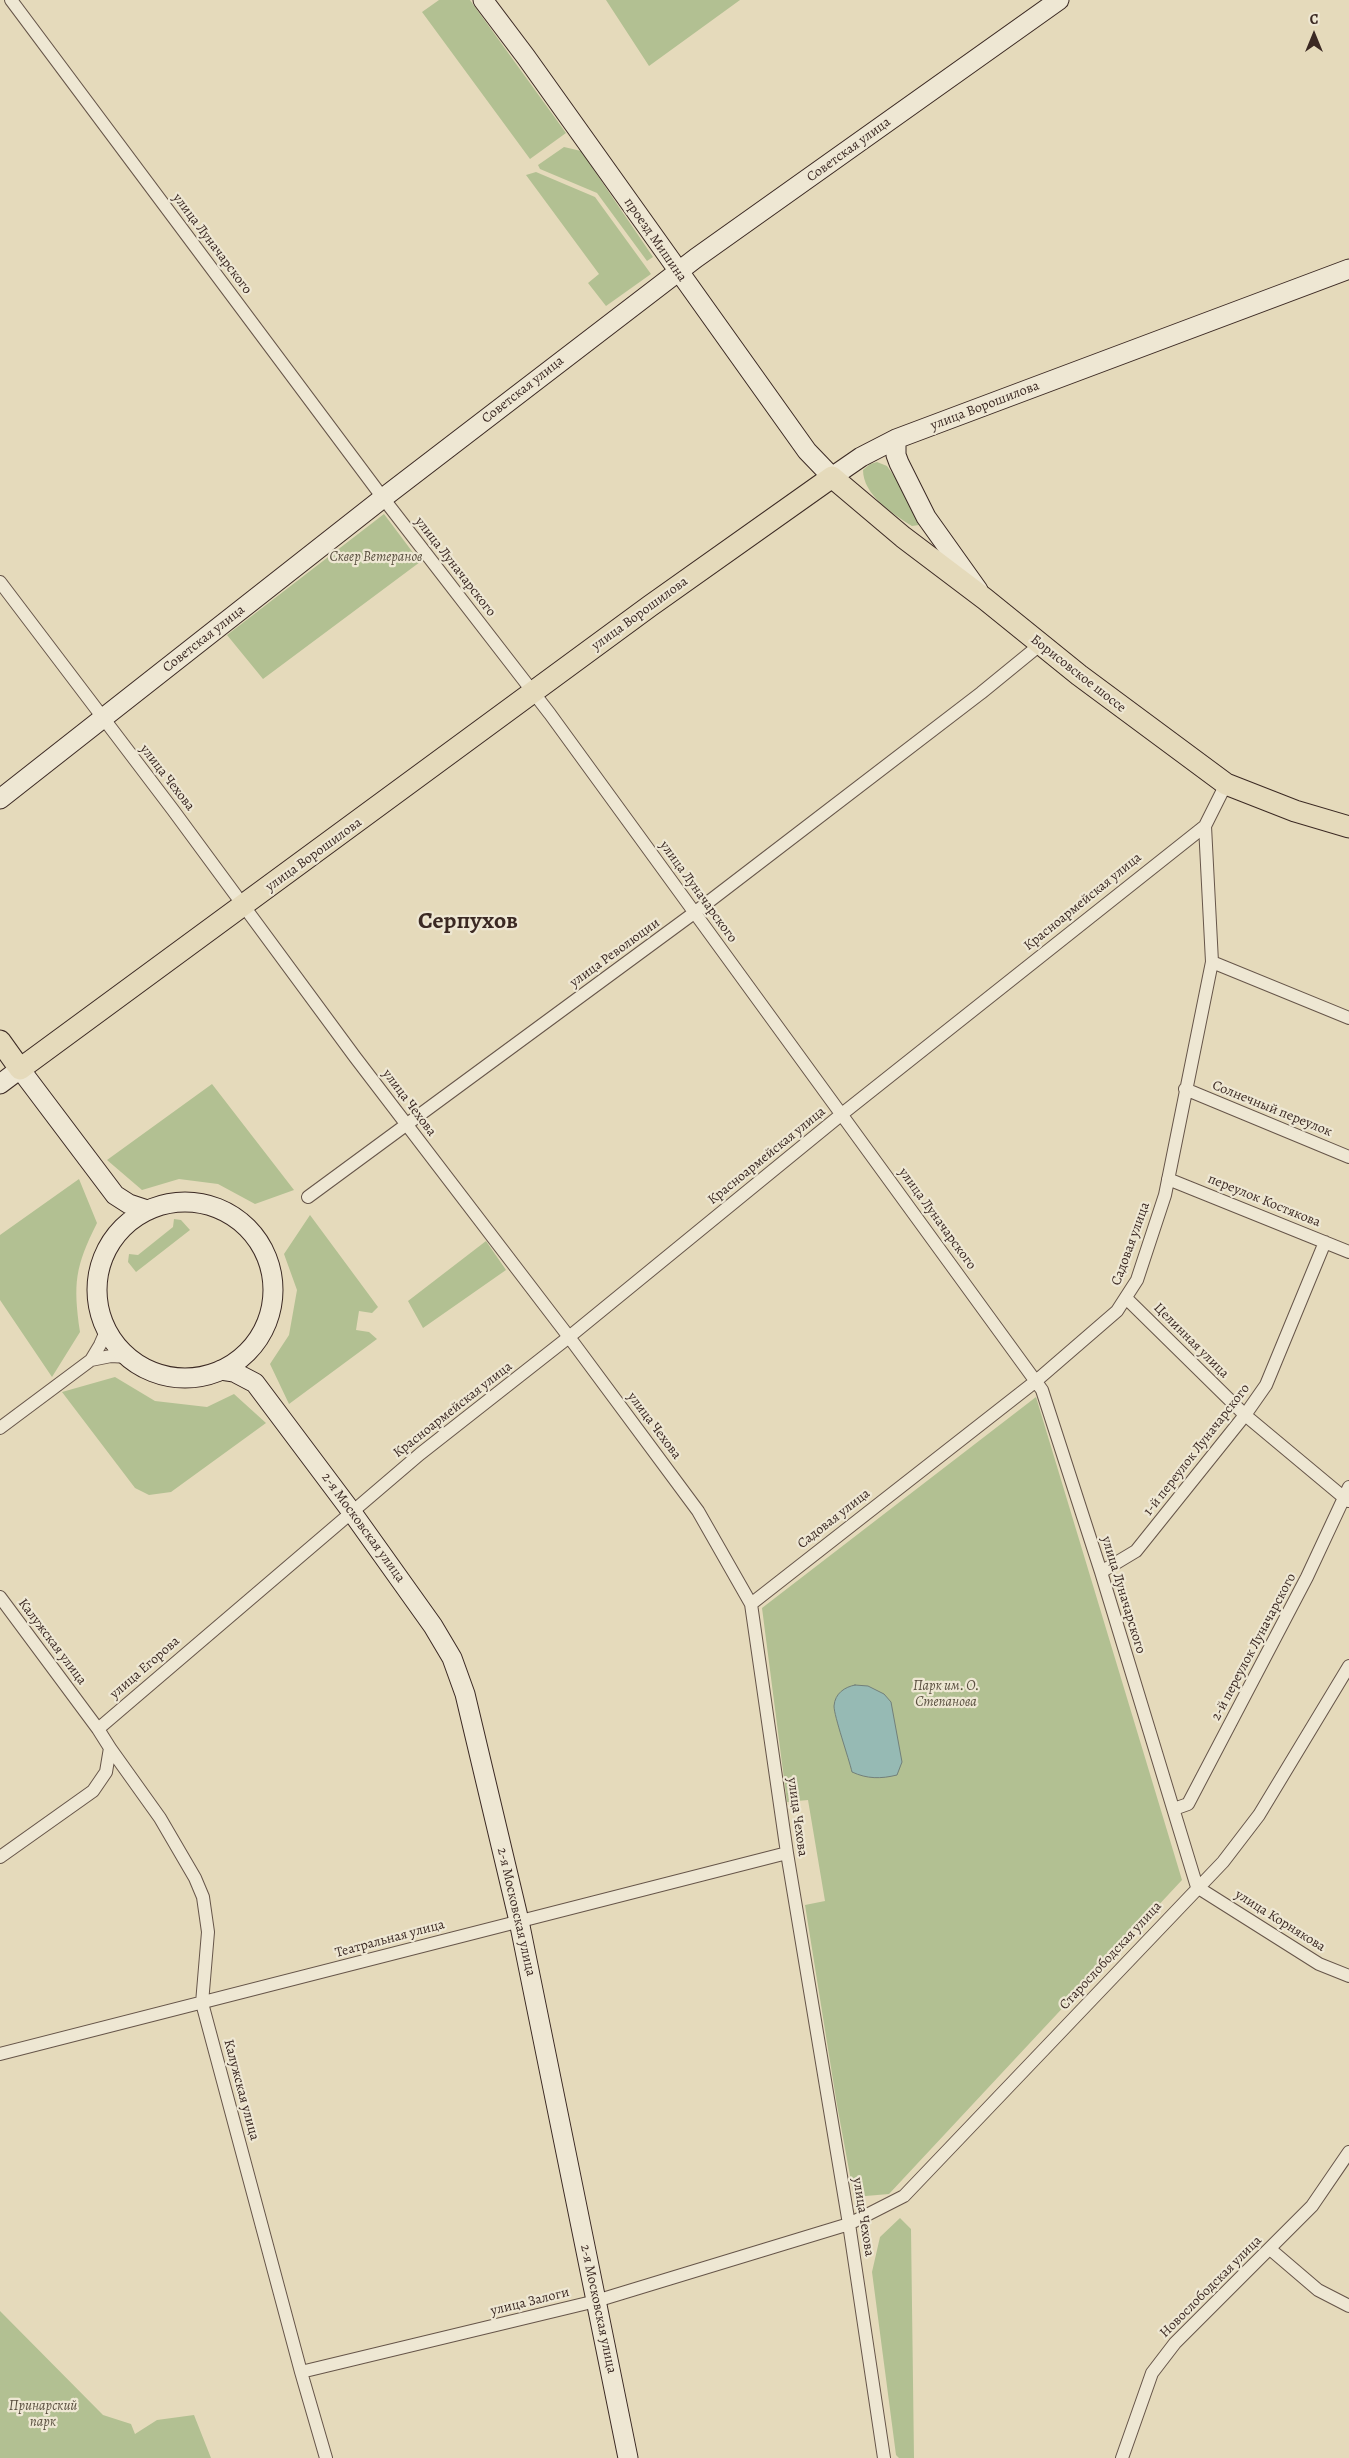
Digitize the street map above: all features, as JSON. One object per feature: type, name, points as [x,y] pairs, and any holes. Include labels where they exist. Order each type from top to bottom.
[{"type":"main road","name":"Борисовское шоссе","points":[[832,477],[902,537],[985,599],[1120,707],[1226,784],[1296,811],[1349,827]]},
{"type":"main road","name":"улица Ворошилова","points":[[20,1069],[650,606],[832,477]]},
{"type":"main road","points":[[0,1041],[20,1069]]},
{"type":"street","name":"улица Луначарского","points":[[11,0],[383,498],[533,692],[1042,1390],[1101,1572],[1197,1887]]},
{"type":"street","name":"проезд Мишина","points":[[483,0],[806,452],[832,477]]},
{"type":"street","name":"Советская улица","points":[[0,799],[383,498],[678,272],[1059,0]]},
{"type":"street","name":"улица Ворошилова","points":[[832,477],[861,457],[896,439],[1349,268]]},
{"type":"street","points":[[896,439],[896,455],[899,463],[926,517],[985,599]]},
{"type":"street","points":[[902,537],[921,531],[925,526],[926,517]]},
{"type":"street","name":"улица Чехова","points":[[0,582],[698,1511],[751,1604],[787,1853],[849,2224],[884,2458]]},
{"type":"street","name":"улица Революции","points":[[308,1197],[694,913],[936,728],[1041,644]]},
{"type":"street","points":[[1204,826],[1226,784]]},
{"type":"street","name":"Садовая улица","points":[[751,1604],[1036,1381],[1117,1311],[1127,1299],[1137,1280],[1165,1195],[1184,1089],[1212,962],[1204,826]]},
{"type":"street","name":"Красноармейская улица","points":[[351,1511],[569,1337],[842,1114],[1204,826]]},
{"type":"street","points":[[1212,962],[1349,1018]]},
{"type":"street","name":"улица Ворошилова","points":[[0,1084],[20,1069]]},
{"type":"street","points":[[20,1069],[116,1195],[129,1204],[147,1210]]},
{"type":"street","name":"Солнечный переулок","points":[[1184,1089],[1349,1157]]},
{"type":"street","name":"переулок Костякова","points":[[1168,1179],[1349,1252]]},
{"type":"street","points":[[116,1195],[120,1210],[120,1228]]},
{"type":"street","points":[[184,1202],[220,1209],[243,1224],[257,1239],[265,1252],[272,1276],[272,1296],[269,1315],[262,1332],[251,1347],[237,1360],[221,1370],[196,1376],[165,1375],[146,1369],[128,1357],[115,1344],[107,1329],[97,1301],[98,1276],[105,1253],[120,1228],[147,1210],[160,1205],[184,1202]]},
{"type":"street","name":"1-й переулок Луначарского","points":[[1101,1572],[1136,1551],[1245,1416],[1266,1384],[1325,1242]]},
{"type":"street","name":"Целинная улица","points":[[1127,1299],[1245,1416],[1347,1495]]},
{"type":"street","points":[[0,1428],[91,1360],[107,1329]]},
{"type":"street","points":[[251,1347],[250,1360],[255,1384]]},
{"type":"street","points":[[91,1360],[111,1356],[128,1357]]},
{"type":"street","points":[[221,1370],[234,1372],[255,1384]]},
{"type":"street","name":"2-я Московская улица","points":[[255,1384],[351,1511],[433,1626],[452,1658],[465,1694],[519,1921],[628,2458]]},
{"type":"street","name":"2-й переулок Луначарского","points":[[1174,1809],[1188,1804],[1307,1577],[1347,1495]]},
{"type":"street","name":"улица Егорова","points":[[98,1729],[351,1511]]},
{"type":"street","name":"Калужская улица","points":[[0,1597],[98,1729]]},
{"type":"street","name":"Старослободская улица","points":[[849,2224],[904,2196],[1197,1887],[1223,1862],[1259,1815],[1349,1666]]},
{"type":"street","points":[[0,1857],[93,1790],[106,1772],[110,1748],[98,1729]]},
{"type":"street","name":"Калужская улица","points":[[110,1748],[160,1818],[195,1878],[203,1897],[208,1932],[202,2003],[301,2372],[326,2458]]},
{"type":"street","name":"Театральная улица","points":[[0,2053],[787,1853]]},
{"type":"street","name":"улица Корнякова","points":[[1197,1887],[1319,1964],[1349,1976]]},
{"type":"street","name":"Новослободская улица","points":[[1122,2458],[1152,2373],[1175,2343],[1312,2206],[1349,2152]]},
{"type":"street","name":"улица Залоги","points":[[301,2372],[596,2301],[849,2224]]},
{"type":"street","points":[[1270,2249],[1318,2290],[1349,2306]]},
{"type":"green space","points":[[439,0],[470,0],[566,133],[530,159],[422,12]]},
{"type":"green space","points":[[606,0],[740,0],[649,66]]},
{"type":"green space","points":[[564,147],[581,151],[653,257],[647,261],[597,193],[540,169],[538,165]]},
{"type":"green space","points":[[536,172],[595,197],[651,274],[606,306],[588,283],[599,274],[526,175]]},
{"type":"green space","points":[[877,462],[887,466],[920,513],[922,520],[919,525],[912,526],[896,516],[873,496],[864,479],[863,470],[870,464]]},
{"type":"green space","name":"Сквер Ветеранов","points":[[384,514],[420,562],[263,679],[227,635]]},
{"type":"green space","points":[[212,1084],[294,1190],[255,1204],[218,1184],[179,1179],[142,1190],[107,1160]]},
{"type":"green space","points":[[79,1179],[97,1223],[84,1252],[78,1276],[77,1300],[80,1332],[52,1377],[0,1300],[0,1235]]},
{"type":"green space","points":[[310,1215],[378,1307],[372,1313],[359,1311],[356,1330],[369,1332],[377,1339],[289,1404],[270,1364],[289,1335],[297,1290],[284,1254]]},
{"type":"green space","points":[[174,1219],[181,1220],[190,1230],[136,1272],[128,1262],[129,1254],[138,1255],[173,1227]]},
{"type":"green space","points":[[486,1241],[506,1270],[423,1328],[408,1301]]},
{"type":"green space","points":[[115,1377],[155,1401],[207,1407],[234,1394],[266,1423],[171,1492],[149,1495],[135,1488],[62,1392]]},
{"type":"green space","name":"Парк им. О. Степанова","points":[[1036,1397],[1182,1880],[889,2194],[854,2197],[837,2105],[805,1905],[825,1901],[808,1800],[787,1802],[762,1608]]},
{"type":"green space","points":[[900,2218],[911,2229],[914,2458],[899,2458],[896,2455],[872,2272],[880,2237]]},
{"type":"green space","name":"Принарский парк","points":[[0,2311],[103,2415],[131,2424],[135,2434],[157,2420],[194,2415],[211,2458],[0,2458]]},
{"type":"water","points":[[855,1685],[868,1686],[884,1694],[891,1702],[902,1762],[897,1775],[874,1778],[852,1772],[834,1706],[836,1698],[841,1691]]},
{"type":"district","name":"Серпухов","points":[[468,922]]}]
